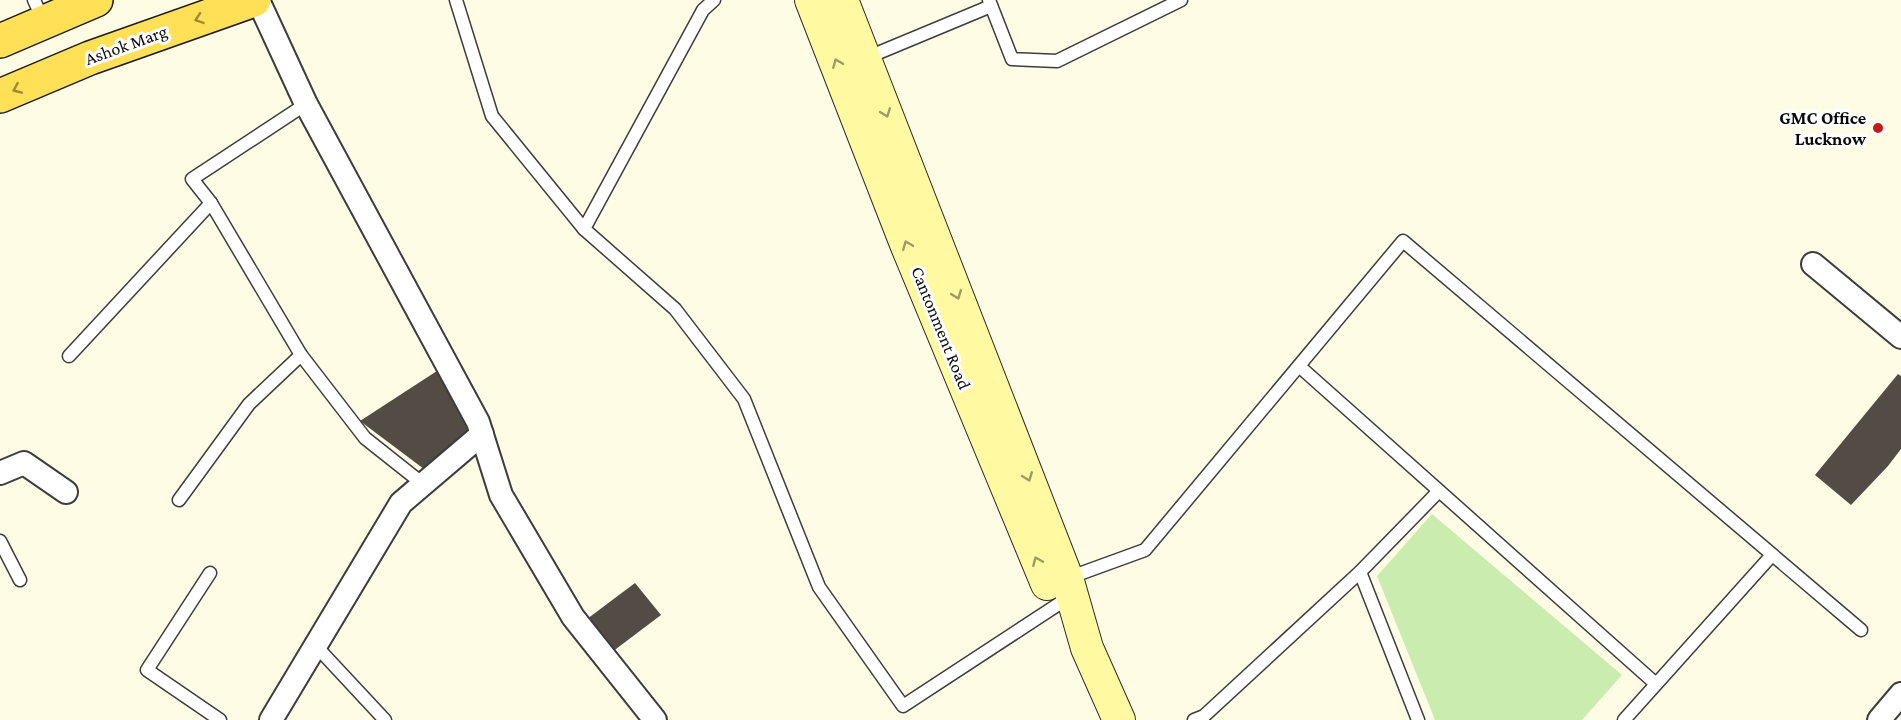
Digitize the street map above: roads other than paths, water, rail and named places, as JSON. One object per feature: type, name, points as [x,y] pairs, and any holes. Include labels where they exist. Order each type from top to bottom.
[{"type":"main road","points":[[0,41],[39,12],[96,0]]},
{"type":"main road","name":"Ashok Marg","points":[[0,96],[90,58],[256,0]]},
{"type":"street","points":[[256,0],[306,104],[478,422],[501,495],[573,617],[656,720]]},
{"type":"street","name":"Cantonment Road","points":[[811,0],[906,244],[1065,593]]},
{"type":"street","name":"Cantonment Road","points":[[842,0],[1065,593],[1119,720]]},
{"type":"street","points":[[1813,264],[1901,337]]},
{"type":"street","points":[[271,720],[401,503],[482,434]]},
{"type":"street","points":[[0,473],[24,463],[66,492]]},
{"type":"street","points":[[1879,720],[1901,694]]},
{"type":"lane","points":[[456,0],[492,116],[584,229],[675,309],[744,399],[819,587],[903,706],[1065,593],[1145,550],[1403,242],[1861,630]]},
{"type":"lane","points":[[584,229],[703,10],[714,0]]},
{"type":"lane","points":[[865,58],[990,3],[1012,59],[1057,61],[1181,0]]},
{"type":"lane","points":[[306,104],[192,179],[211,203],[302,356],[364,438],[423,484]]},
{"type":"lane","points":[[69,356],[211,203]]},
{"type":"lane","points":[[178,500],[249,404],[302,356]]},
{"type":"lane","points":[[1299,366],[1656,684]]},
{"type":"lane","points":[[1194,720],[1204,716],[1360,572],[1439,491]]},
{"type":"lane","points":[[0,541],[20,580]]},
{"type":"lane","points":[[1624,720],[1772,555]]},
{"type":"lane","points":[[1360,572],[1418,720]]},
{"type":"lane","points":[[210,573],[147,670],[220,720]]},
{"type":"lane","points":[[316,646],[385,720]]},
{"type":"place","name":"GMC Office Lucknow","points":[[1878,128]]}]
